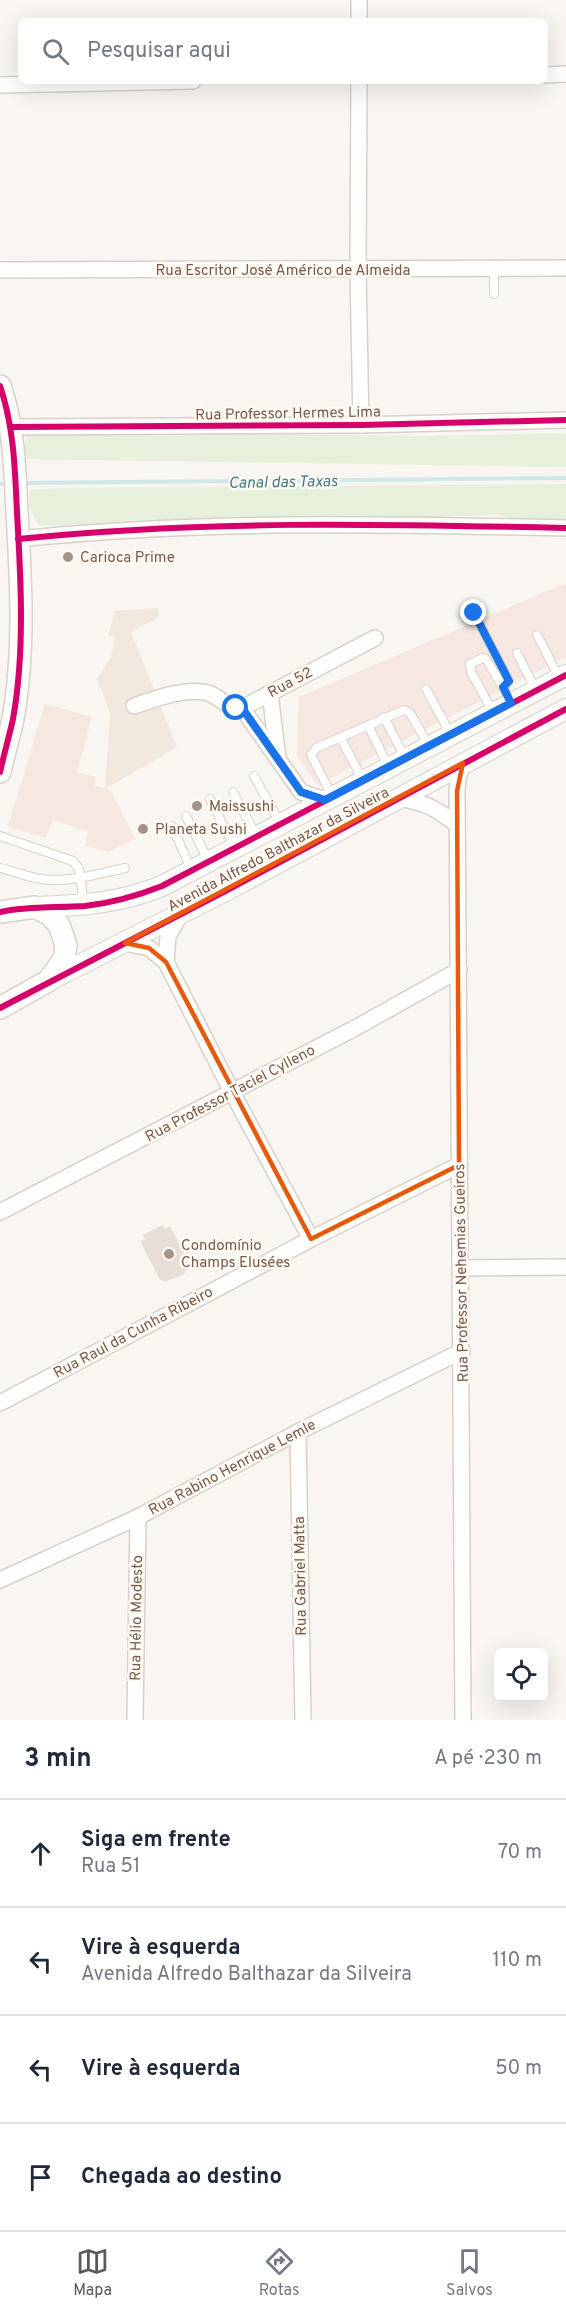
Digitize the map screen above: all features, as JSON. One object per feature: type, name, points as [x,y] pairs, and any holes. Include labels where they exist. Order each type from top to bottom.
[{"type":"main road","points":[[0,386],[13,436],[18,534],[19,670],[13,718],[0,772]]},
{"type":"main road","points":[[35,908],[50,915],[59,925],[65,937],[64,959],[48,981]]},
{"type":"main road","name":"Avenida Alfredo Balthazar da Silveira","points":[[3,909],[35,908]]},
{"type":"main road","name":"Avenida Alfredo Balthazar da Silveira","points":[[0,1008],[48,981]]},
{"type":"street","points":[[359,18],[360,0]]},
{"type":"street","points":[[548,75],[566,74]]},
{"type":"street","points":[[0,85],[48,84]]},
{"type":"street","points":[[359,84],[358,270],[361,424]]},
{"type":"street","name":"Rua Escritor José Américo de Almeida","points":[[0,270],[566,268]]},
{"type":"street","name":"Rua Professor Hermes Lima","points":[[13,436],[361,424],[566,420]]},
{"type":"street","points":[[18,534],[246,526],[566,528]]},
{"type":"street","name":"Rua 52","points":[[242,708],[375,638]]},
{"type":"street","name":"Avenida Alfredo Balthazar da Silveira","points":[[35,908],[85,906],[141,895],[257,837],[493,712],[507,695],[536,690],[563,677]]},
{"type":"street","points":[[134,706],[167,695],[200,692],[215,696],[232,708],[242,708],[301,792],[329,798]]},
{"type":"street","points":[[270,693],[279,761]]},
{"type":"street","name":"Avenida Alfredo Balthazar da Silveira","points":[[48,981],[180,915],[566,709]]},
{"type":"street","name":"Rua Professor Nehemias Gueiros","points":[[463,763],[457,791],[463,1720]]},
{"type":"street","points":[[287,821],[301,792]]},
{"type":"street","points":[[398,798],[420,801],[438,810],[458,825]]},
{"type":"street","points":[[166,962],[168,936],[180,915]]},
{"type":"street","points":[[125,943],[148,948],[166,962],[232,1092],[311,1239]]},
{"type":"street","name":"Rua Professor Taciel Cylleno","points":[[0,1212],[232,1092],[459,970]]},
{"type":"street","name":"Rua Raul da Cunha Ribeiro","points":[[0,1403],[311,1239],[459,1165]]},
{"type":"street","points":[[461,1268],[566,1267]]},
{"type":"street","name":"Rua Rabino Henrique Lemle","points":[[0,1580],[138,1517],[298,1432],[462,1351]]},
{"type":"street","name":"Rua Gabriel Matta","points":[[298,1432],[303,1720]]},
{"type":"street","name":"Rua Hélio Modesto","points":[[135,1720],[138,1517]]},
{"type":"lane","points":[[494,269],[494,294]]},
{"type":"lane","points":[[474,613],[509,681],[507,695]]},
{"type":"lane","points":[[537,635],[563,677]]},
{"type":"lane","points":[[517,653],[536,690]]},
{"type":"lane","points":[[493,712],[471,672],[470,664],[483,658],[486,659],[507,695]]},
{"type":"lane","points":[[426,688],[451,734]]},
{"type":"lane","points":[[329,798],[311,755],[316,748],[399,711],[407,711],[429,746]]},
{"type":"lane","points":[[384,717],[397,762]]},
{"type":"lane","points":[[368,724],[397,762]]},
{"type":"lane","points":[[340,737],[363,780]]},
{"type":"lane","points":[[254,776],[287,821]]},
{"type":"lane","points":[[233,792],[257,837]]},
{"type":"lane","points":[[210,799],[234,848]]},
{"type":"lane","points":[[186,816],[200,866]]},
{"type":"lane","points":[[172,826],[200,866]]},
{"type":"lane","points":[[0,836],[73,861],[80,868],[85,906]]},
{"type":"lane","points":[[0,868],[41,879],[81,877],[124,868]]},
{"type":"highlighted area","points":[[463,763],[457,791],[459,1165],[311,1239],[166,962],[149,948],[125,943]]},
{"type":"shaded area","points":[[566,583],[566,657],[317,785],[297,755],[299,697]]},
{"type":"shaded area","points":[[159,608],[159,617],[131,632],[177,747],[105,789],[110,713],[97,679],[111,657],[115,636],[108,635],[115,611]]},
{"type":"shaded area","points":[[45,704],[92,717],[77,772],[96,777],[95,786],[110,790],[135,839],[109,852],[85,846],[88,831],[52,820],[46,838],[8,827]]},
{"type":"green space","points":[[115,433],[432,436],[566,433],[566,467],[27,459],[24,447],[27,436]]},
{"type":"green space","points":[[566,484],[566,522],[534,524],[500,515],[110,527],[38,525],[29,505],[30,490],[56,488]]},
{"type":"building","name":"Condomínio Champs Elusées","points":[[163,1225],[165,1229],[170,1226],[190,1265],[183,1275],[166,1281],[160,1280],[140,1241],[145,1239],[143,1235]]},
{"type":"waterway","name":"Canal das Taxas","points":[[24,483],[566,478]]},
{"type":"waterway","name":"Canal das Taxas","points":[[0,484],[10,484]]},
{"type":"cycle path","points":[[0,386],[5,401],[13,448],[21,616],[17,694],[0,772]]},
{"type":"cycle path","points":[[11,427],[361,425],[566,420]]},
{"type":"cycle path","points":[[18,539],[223,526],[429,525],[566,528]]},
{"type":"cycle path","points":[[0,912],[95,905],[124,899],[162,886],[566,675]]},
{"type":"cycle path","points":[[0,1008],[233,887],[566,709]]},
{"type":"place","name":"Carioca Prime","points":[[68,557]]},
{"type":"place","name":"Maissushi","points":[[197,806]]},
{"type":"place","name":"Planeta Sushi","points":[[143,829]]},
{"type":"place","name":"Condomínio Champs Elusées","points":[[169,1254]]},
{"type":"route","points":[[236,708],[242,708],[301,792],[325,800],[511,703],[503,687],[509,681],[474,613]]}]
